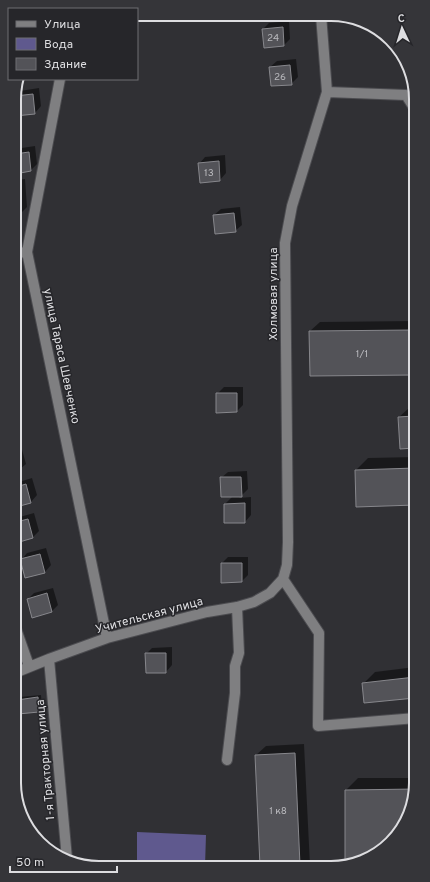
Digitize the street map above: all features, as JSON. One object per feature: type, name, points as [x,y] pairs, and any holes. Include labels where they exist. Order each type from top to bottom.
[{"type":"street","name":"Холмовая улица","points":[[283,578],[287,565],[288,542],[285,243],[292,206],[327,92],[321,21]]},
{"type":"street","name":"улица Тараса Шевченко","points":[[60,80],[27,252],[107,638]]},
{"type":"street","points":[[327,92],[406,95],[409,100]]},
{"type":"street","points":[[21,252],[27,252]]},
{"type":"street","points":[[283,578],[319,633],[318,726],[409,719]]},
{"type":"street","name":"Учительская улица","points":[[21,670],[107,638],[207,612],[237,607],[254,602],[270,593],[283,578]]},
{"type":"street","points":[[227,760],[235,693],[235,666],[239,653],[237,607]]},
{"type":"street","points":[[21,643],[29,666]]},
{"type":"street","name":"1-я Тракторная улица","points":[[49,659],[67,854]]},
{"type":"water","points":[[137,832],[206,835],[205,861],[137,861]]},
{"type":"building","points":[[283,27],[284,46],[264,48],[262,29]]},
{"type":"building","points":[[290,65],[292,85],[271,86],[269,67]]},
{"type":"building","points":[[33,94],[35,114],[21,115],[21,95]]},
{"type":"building","points":[[29,152],[31,171],[21,173],[21,153]]},
{"type":"building","points":[[219,161],[220,181],[200,183],[198,163]]},
{"type":"building","points":[[234,213],[236,232],[215,234],[213,215]]},
{"type":"building","points":[[409,330],[409,375],[310,376],[309,331]]},
{"type":"building","points":[[216,393],[237,393],[237,412],[216,413]]},
{"type":"building","points":[[409,416],[409,448],[400,449],[398,417]]},
{"type":"building","points":[[409,468],[409,505],[356,507],[355,470]]},
{"type":"building","points":[[220,477],[241,477],[242,497],[221,497]]},
{"type":"building","points":[[26,484],[31,503],[21,506],[21,486]]},
{"type":"building","points":[[245,503],[245,523],[224,523],[224,504]]},
{"type":"building","points":[[28,519],[33,538],[21,542],[21,521]]},
{"type":"building","points":[[40,554],[45,573],[25,578],[21,559]]},
{"type":"building","points":[[221,563],[242,563],[242,582],[221,583]]},
{"type":"building","points":[[47,593],[52,612],[32,618],[27,599]]},
{"type":"building","points":[[145,653],[166,653],[166,673],[146,673]]},
{"type":"building","points":[[409,678],[409,699],[364,703],[362,683]]},
{"type":"building","points":[[38,697],[39,712],[21,714],[21,699]]},
{"type":"building","points":[[295,753],[300,861],[260,861],[255,755]]},
{"type":"building","points":[[409,789],[405,808],[393,831],[379,845],[370,851],[345,860],[345,790]]}]
